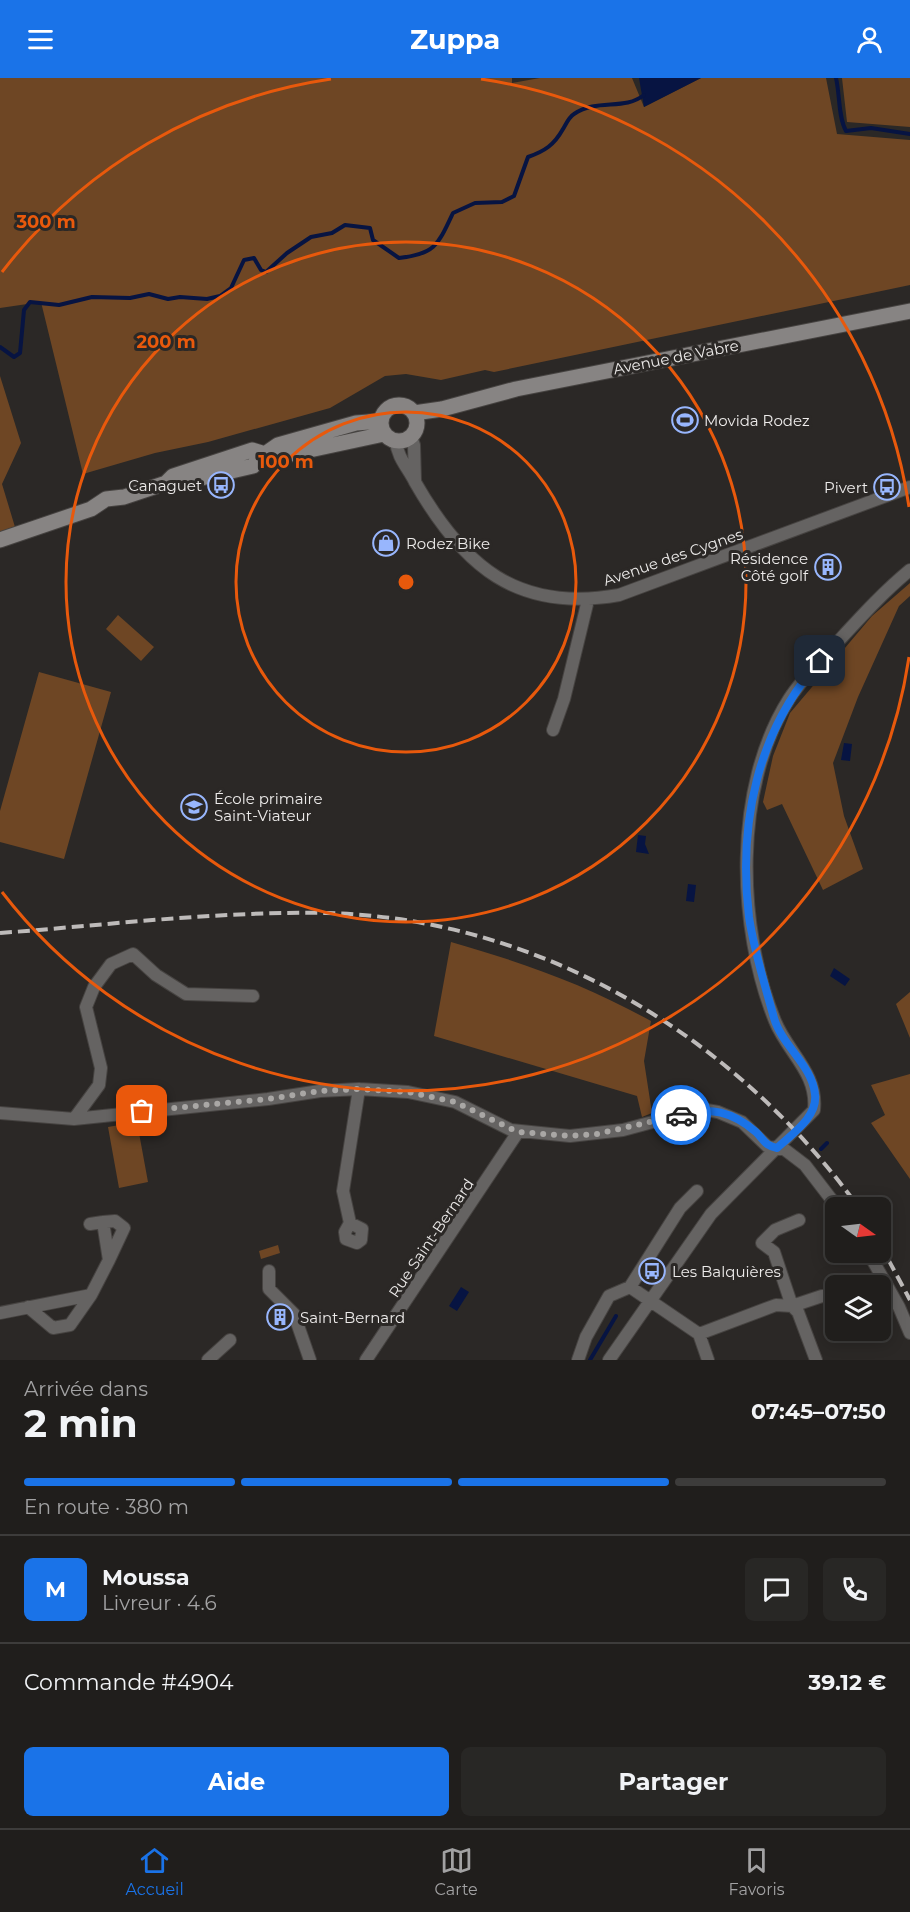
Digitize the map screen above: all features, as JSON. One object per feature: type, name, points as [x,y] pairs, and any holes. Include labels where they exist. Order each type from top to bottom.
[{"type":"main road","name":"Avenue de Vabre","points":[[400,429],[442,409],[516,389],[910,311]]},
{"type":"main road","points":[[0,540],[91,509],[110,508],[124,497],[166,483],[172,486],[253,466],[278,445],[356,423],[400,429]]},
{"type":"street","name":"Avenue des Cygnes","points":[[400,429],[405,467],[443,528],[475,562],[497,578],[537,594],[588,600],[619,595],[910,488]]},
{"type":"street","name":"Avenue des Cygnes","points":[[400,429],[414,445],[415,481]]},
{"type":"street","points":[[609,1360],[648,1301],[711,1214],[814,1110],[815,1095],[811,1081],[774,1020],[749,917],[747,876],[749,825],[768,741],[794,692],[883,593],[910,570]]},
{"type":"street","points":[[553,730],[564,699],[588,600]]},
{"type":"street","points":[[74,1119],[99,1085],[101,1068],[86,1007],[94,987],[111,964],[133,954],[156,975],[186,994],[253,996]]},
{"type":"street","points":[[0,1113],[74,1119],[359,1089],[408,1092],[455,1102],[518,1132],[570,1136],[597,1134],[701,1109],[718,1112],[742,1122],[768,1147],[784,1149],[805,1165],[830,1197]]},
{"type":"street","points":[[350,1222],[343,1191],[359,1089]]},
{"type":"street","name":"Rue Saint-Bernard","points":[[366,1360],[518,1132]]},
{"type":"street","points":[[578,1360],[586,1337],[609,1296],[630,1287],[680,1208],[696,1191]]},
{"type":"street","points":[[799,1220],[775,1230],[762,1242],[774,1252],[792,1306],[798,1312],[816,1360]]},
{"type":"street","points":[[28,1307],[53,1328],[70,1325],[91,1295],[124,1228],[115,1221],[90,1224]]},
{"type":"street","points":[[103,1222],[109,1260]]},
{"type":"street","points":[[874,1263],[899,1307],[910,1333]]},
{"type":"street","points":[[269,1271],[269,1290],[294,1314],[310,1360]]},
{"type":"street","points":[[630,1287],[699,1334],[708,1360]]},
{"type":"street","points":[[0,1312],[91,1295]]},
{"type":"street","points":[[699,1334],[776,1305],[792,1306],[825,1296]]},
{"type":"street","points":[[208,1360],[230,1340]]},
{"type":"shaded area","points":[[0,78],[512,78],[512,83],[540,78],[632,78],[644,107],[701,78],[826,78],[837,134],[910,140],[910,285],[494,372],[485,370],[441,380],[406,374],[385,376],[330,408],[83,474],[41,302],[0,308]]},
{"type":"shaded area","points":[[639,78],[701,78],[644,107]]},
{"type":"shaded area","points":[[842,78],[910,78],[910,127],[847,122]]},
{"type":"shaded area","points":[[0,376],[21,443],[2,484],[15,527],[0,532]]},
{"type":"shaded area","points":[[910,583],[910,596],[899,606],[858,697],[833,763],[844,816],[863,869],[823,890],[782,804],[767,810],[763,802],[773,756],[790,713],[872,616]]},
{"type":"shaded area","points":[[118,615],[154,647],[141,661],[106,629]]},
{"type":"shaded area","points":[[39,672],[111,692],[64,859],[0,842],[0,811]]},
{"type":"shaded area","points":[[844,743],[852,744],[850,761],[841,760]]},
{"type":"shaded area","points":[[638,835],[646,836],[645,844],[649,854],[636,852]]},
{"type":"shaded area","points":[[688,884],[696,885],[694,902],[686,901]]},
{"type":"shaded area","points":[[451,942],[553,976],[602,996],[651,1021],[644,1061],[652,1113],[642,1117],[637,1096],[434,1036]]},
{"type":"shaded area","points":[[834,968],[850,979],[845,986],[830,976]]},
{"type":"shaded area","points":[[910,992],[910,1038],[896,1004]]},
{"type":"shaded area","points":[[910,1074],[910,1179],[871,1123],[885,1115],[871,1085]]},
{"type":"shaded area","points":[[137,1122],[148,1182],[119,1188],[108,1127]]},
{"type":"shaded area","points":[[278,1245],[280,1253],[261,1259],[259,1251]]},
{"type":"shaded area","points":[[461,1287],[469,1292],[457,1311],[449,1306]]},
{"type":"waterway","points":[[836,78],[846,131],[871,128],[910,134]]},
{"type":"waterway","points":[[0,347],[14,357],[20,353],[24,310],[30,302],[59,305],[92,297],[130,298],[149,294],[168,299],[180,297],[207,299],[220,296],[231,288],[244,260],[254,258],[261,270],[266,272],[287,253],[311,237],[332,233],[345,225],[370,228],[373,240],[399,258],[421,254],[439,240],[453,213],[475,203],[502,202],[514,196],[528,157],[544,150],[552,143],[574,114],[583,109],[636,100],[644,95]]},
{"type":"waterway","points":[[821,1149],[827,1143]]},
{"type":"waterway","points":[[590,1360],[616,1316]]},
{"type":"railway","points":[[0,933],[204,916],[326,913],[405,920],[482,937],[556,963],[627,998],[693,1041],[754,1090],[810,1146],[850,1197]]},
{"type":"railway","points":[[890,1263],[910,1300]]},
{"type":"way so far","points":[[142,1111],[268,1099],[320,1091],[359,1089],[408,1092],[455,1102],[518,1132],[570,1136],[597,1134],[623,1130],[681,1115]]},
{"type":"place","name":"Movida Rodez","points":[[685,420]]},
{"type":"place","name":"Canaguet","points":[[221,485]]},
{"type":"place","name":"Pivert","points":[[887,487]]},
{"type":"place","name":"Rodez Bike","points":[[386,543]]},
{"type":"place","name":"Résidence Côté golf","points":[[828,567]]},
{"type":"place","name":"École primaire Saint-Viateur","points":[[194,807]]},
{"type":"place","name":"Les Balquières","points":[[652,1271]]},
{"type":"place","name":"Saint-Bernard","points":[[280,1317]]},
{"type":"route","points":[[681,1115],[701,1109],[718,1112],[742,1122],[768,1147],[777,1148],[814,1110],[815,1095],[811,1081],[774,1020],[749,917],[747,876],[749,825],[768,741],[789,699],[820,661]]}]
